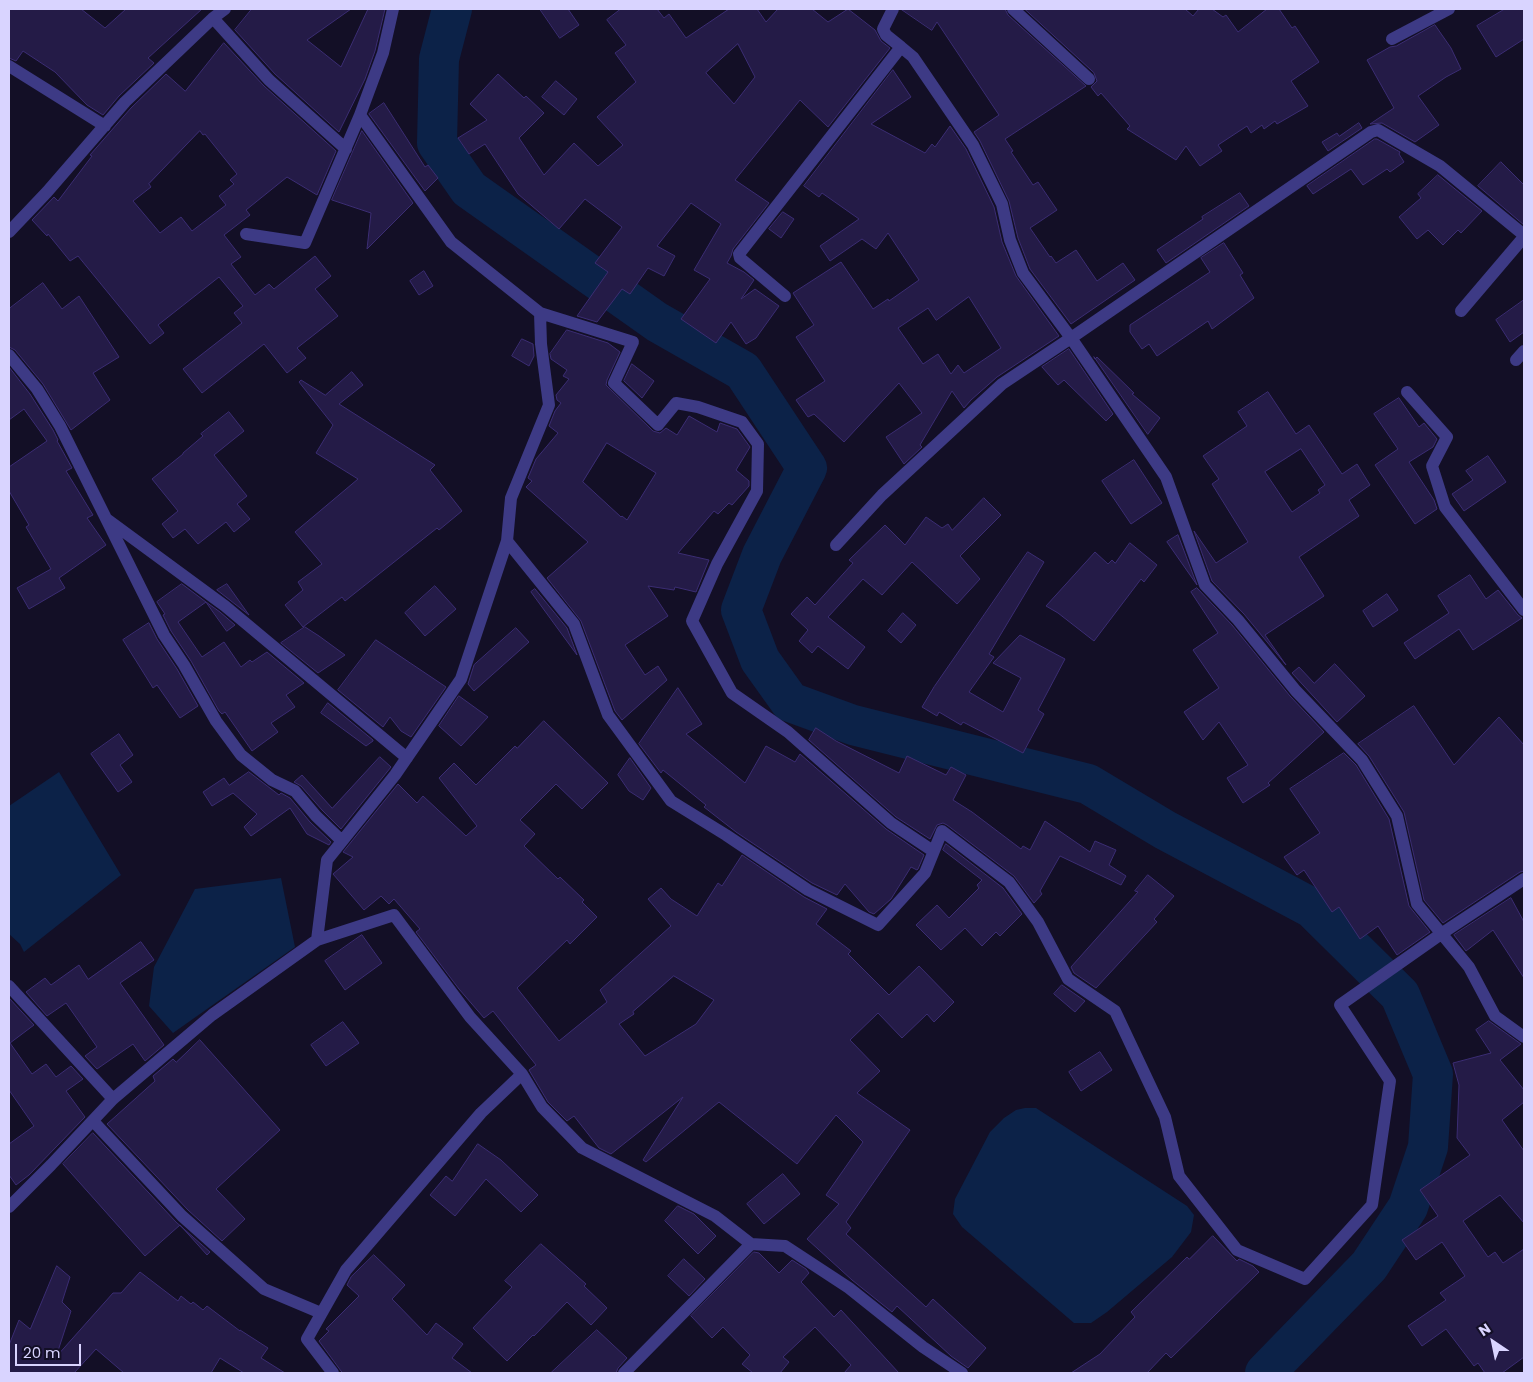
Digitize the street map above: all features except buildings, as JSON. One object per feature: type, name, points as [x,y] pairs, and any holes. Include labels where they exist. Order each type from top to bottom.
[{"type":"street","points":[[9,232],[47,192],[125,102],[213,18],[225,9]]},
{"type":"street","points":[[246,234],[305,243],[360,115],[383,53],[393,9]]},
{"type":"street","points":[[893,9],[883,29],[886,35],[913,57],[973,145],[1002,204],[1010,240],[1023,273],[1166,477],[1205,585],[1238,620],[1296,691],[1362,760],[1397,816],[1417,904],[1469,967],[1495,1016],[1524,1037]]},
{"type":"street","points":[[1013,9],[1089,79]]},
{"type":"street","points":[[1392,39],[1449,9]]},
{"type":"street","points":[[213,18],[269,80],[346,149]]},
{"type":"street","points":[[785,296],[740,258],[739,254],[901,47]]},
{"type":"street","points":[[9,66],[104,126]]},
{"type":"street","points":[[360,115],[451,242],[540,313],[633,342],[614,383],[658,426],[676,403],[698,407],[742,422],[758,444],[757,491],[717,564],[692,621],[732,694],[788,732],[891,823],[934,851]]},
{"type":"street","points":[[836,545],[882,495],[1002,384],[1371,132],[1378,130],[1440,166],[1524,236],[1461,311]]},
{"type":"street","points":[[317,940],[327,860],[395,775],[461,679],[507,541],[511,498],[550,405],[540,344],[540,313]]},
{"type":"street","points":[[9,355],[37,389],[60,426],[164,635],[184,665],[216,721],[241,755],[272,780],[295,791],[316,816],[342,841]]},
{"type":"street","points":[[1407,392],[1447,437],[1432,466],[1445,507],[1524,610]]},
{"type":"street","points":[[106,518],[226,606],[407,758]]},
{"type":"street","points":[[507,541],[574,624],[608,715],[671,801],[808,890],[878,925],[925,873],[942,831],[1009,882],[1038,922],[1068,979],[1114,1011],[1166,1117],[1179,1176],[1237,1250],[1305,1279],[1372,1205],[1390,1081],[1340,1004],[1524,879]]},
{"type":"street","points":[[9,1207],[51,1166],[113,1100],[212,1015],[317,940],[394,915],[470,1017],[522,1074],[542,1107],[582,1148],[714,1216],[751,1244],[786,1246],[849,1288],[923,1347],[962,1373]]},
{"type":"street","points":[[9,986],[113,1100]]},
{"type":"street","points":[[333,1373],[307,1338],[346,1270],[482,1113],[522,1074]]},
{"type":"street","points":[[93,1121],[182,1216],[264,1289],[321,1313]]},
{"type":"street","points":[[624,1373],[751,1244]]},
{"type":"water","points":[[59,772],[121,875],[24,952],[20,944],[9,934],[9,806]]},
{"type":"water","points":[[281,878],[295,947],[173,1033],[149,1006],[154,967],[195,889]]},
{"type":"water","points":[[1036,1108],[1187,1206],[1194,1215],[1191,1232],[1172,1257],[1107,1312],[1091,1323],[1074,1323],[962,1227],[953,1214],[955,1199],[990,1132],[1004,1118],[1016,1110]]},
{"type":"waterway","points":[[452,9],[439,59],[437,143],[469,189],[657,322],[743,371],[807,468],[762,555],[741,610],[760,660],[790,702],[853,725],[1088,784],[1165,830],[1312,908],[1400,995],[1433,1074],[1428,1147],[1408,1207],[1369,1266],[1265,1373]]}]
